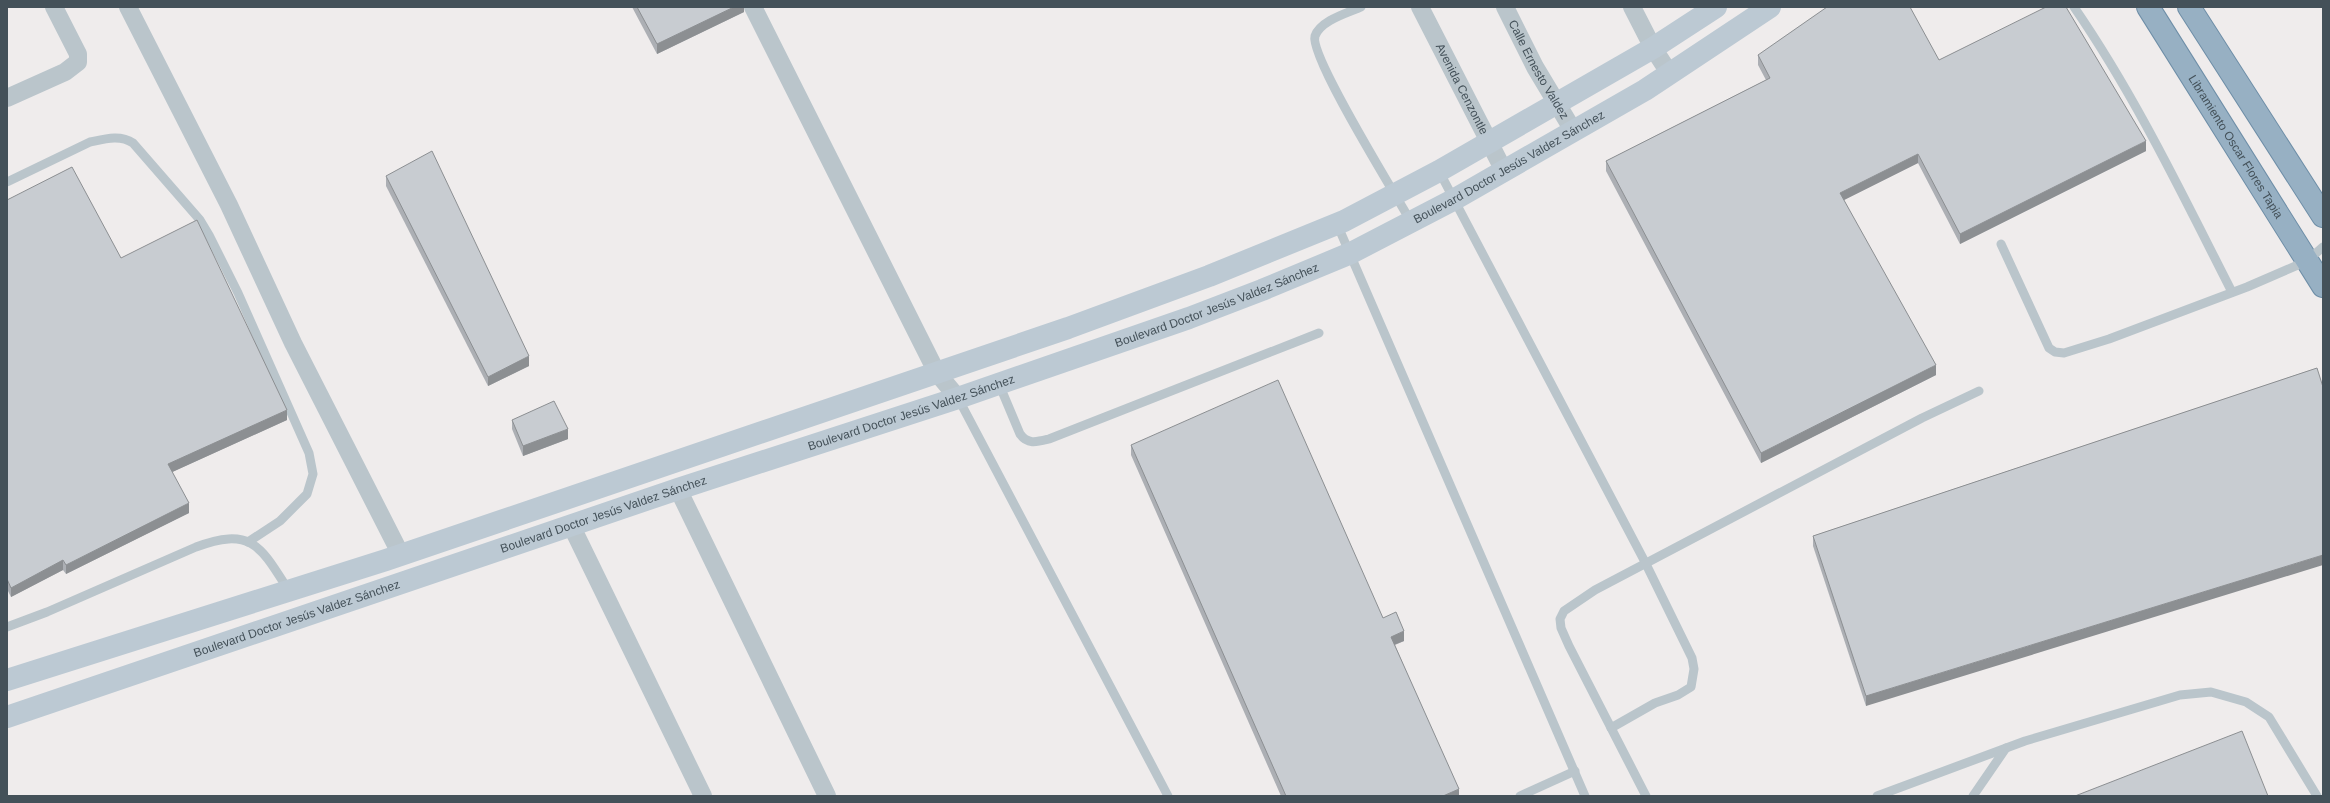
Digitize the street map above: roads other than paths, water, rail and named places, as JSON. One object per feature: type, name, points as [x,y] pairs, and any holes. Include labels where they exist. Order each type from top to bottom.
[{"type":"highway","name":"Libramiento Oscar Flores Tapia","points":[[2148,7],[2323,286]]},
{"type":"highway","points":[[2189,7],[2323,216]]},
{"type":"main road","points":[[7,680],[289,592],[401,555],[1129,307],[1337,224],[1396,194],[1439,171],[1653,48],[1716,7]]},
{"type":"main road","name":"Boulevard Doctor Jesús Valdez Sánchez","points":[[7,717],[338,606],[571,525],[999,384],[1189,318],[1351,254],[1455,199],[1574,132],[1670,74],[1770,7]]},
{"type":"street","points":[[7,98],[74,67],[79,60],[78,54],[54,7]]},
{"type":"street","points":[[128,7],[228,205],[293,343],[401,555]]},
{"type":"street","points":[[753,7],[937,373],[958,398]]},
{"type":"street","name":"Avenida Cenzontle","points":[[1420,7],[1504,171]]},
{"type":"street","name":"Calle Ernesto Valdez","points":[[1505,7],[1536,67],[1574,132]]},
{"type":"street","points":[[1632,7],[1653,48],[1670,74]]},
{"type":"street","points":[[678,490],[827,796]]},
{"type":"street","points":[[571,525],[703,796]]},
{"type":"lane","points":[[1361,7],[1324,25],[1316,35],[1315,47],[1337,93],[1411,222]]},
{"type":"lane","points":[[2074,7],[2105,52],[2156,145],[2232,292]]},
{"type":"lane","points":[[7,182],[90,142],[105,138],[124,138],[133,143],[200,220],[238,293],[301,432],[312,466],[312,483],[307,494],[290,513],[248,542]]},
{"type":"lane","points":[[1439,171],[1646,562],[1692,658],[1694,669],[1691,687],[1655,703],[1611,728]]},
{"type":"lane","points":[[1337,224],[1585,796]]},
{"type":"lane","points":[[2001,244],[2049,348],[2058,354],[2109,339],[2232,292],[2306,261],[2323,247]]},
{"type":"lane","points":[[999,384],[1020,434],[1025,440],[1034,442],[1049,439],[1319,333]]},
{"type":"lane","points":[[1646,796],[1561,628],[1560,619],[1564,611],[1595,590],[1646,562],[1922,418],[1979,391]]},
{"type":"lane","points":[[958,398],[1168,796]]},
{"type":"lane","points":[[7,627],[47,612],[212,541],[230,538],[248,542],[265,553],[289,592]]},
{"type":"lane","points":[[1877,796],[2006,748],[2180,694],[2211,692],[2246,702],[2269,717],[2317,796]]},
{"type":"lane","points":[[1973,796],[2006,748]]},
{"type":"lane","points":[[1520,796],[1575,771]]}]
